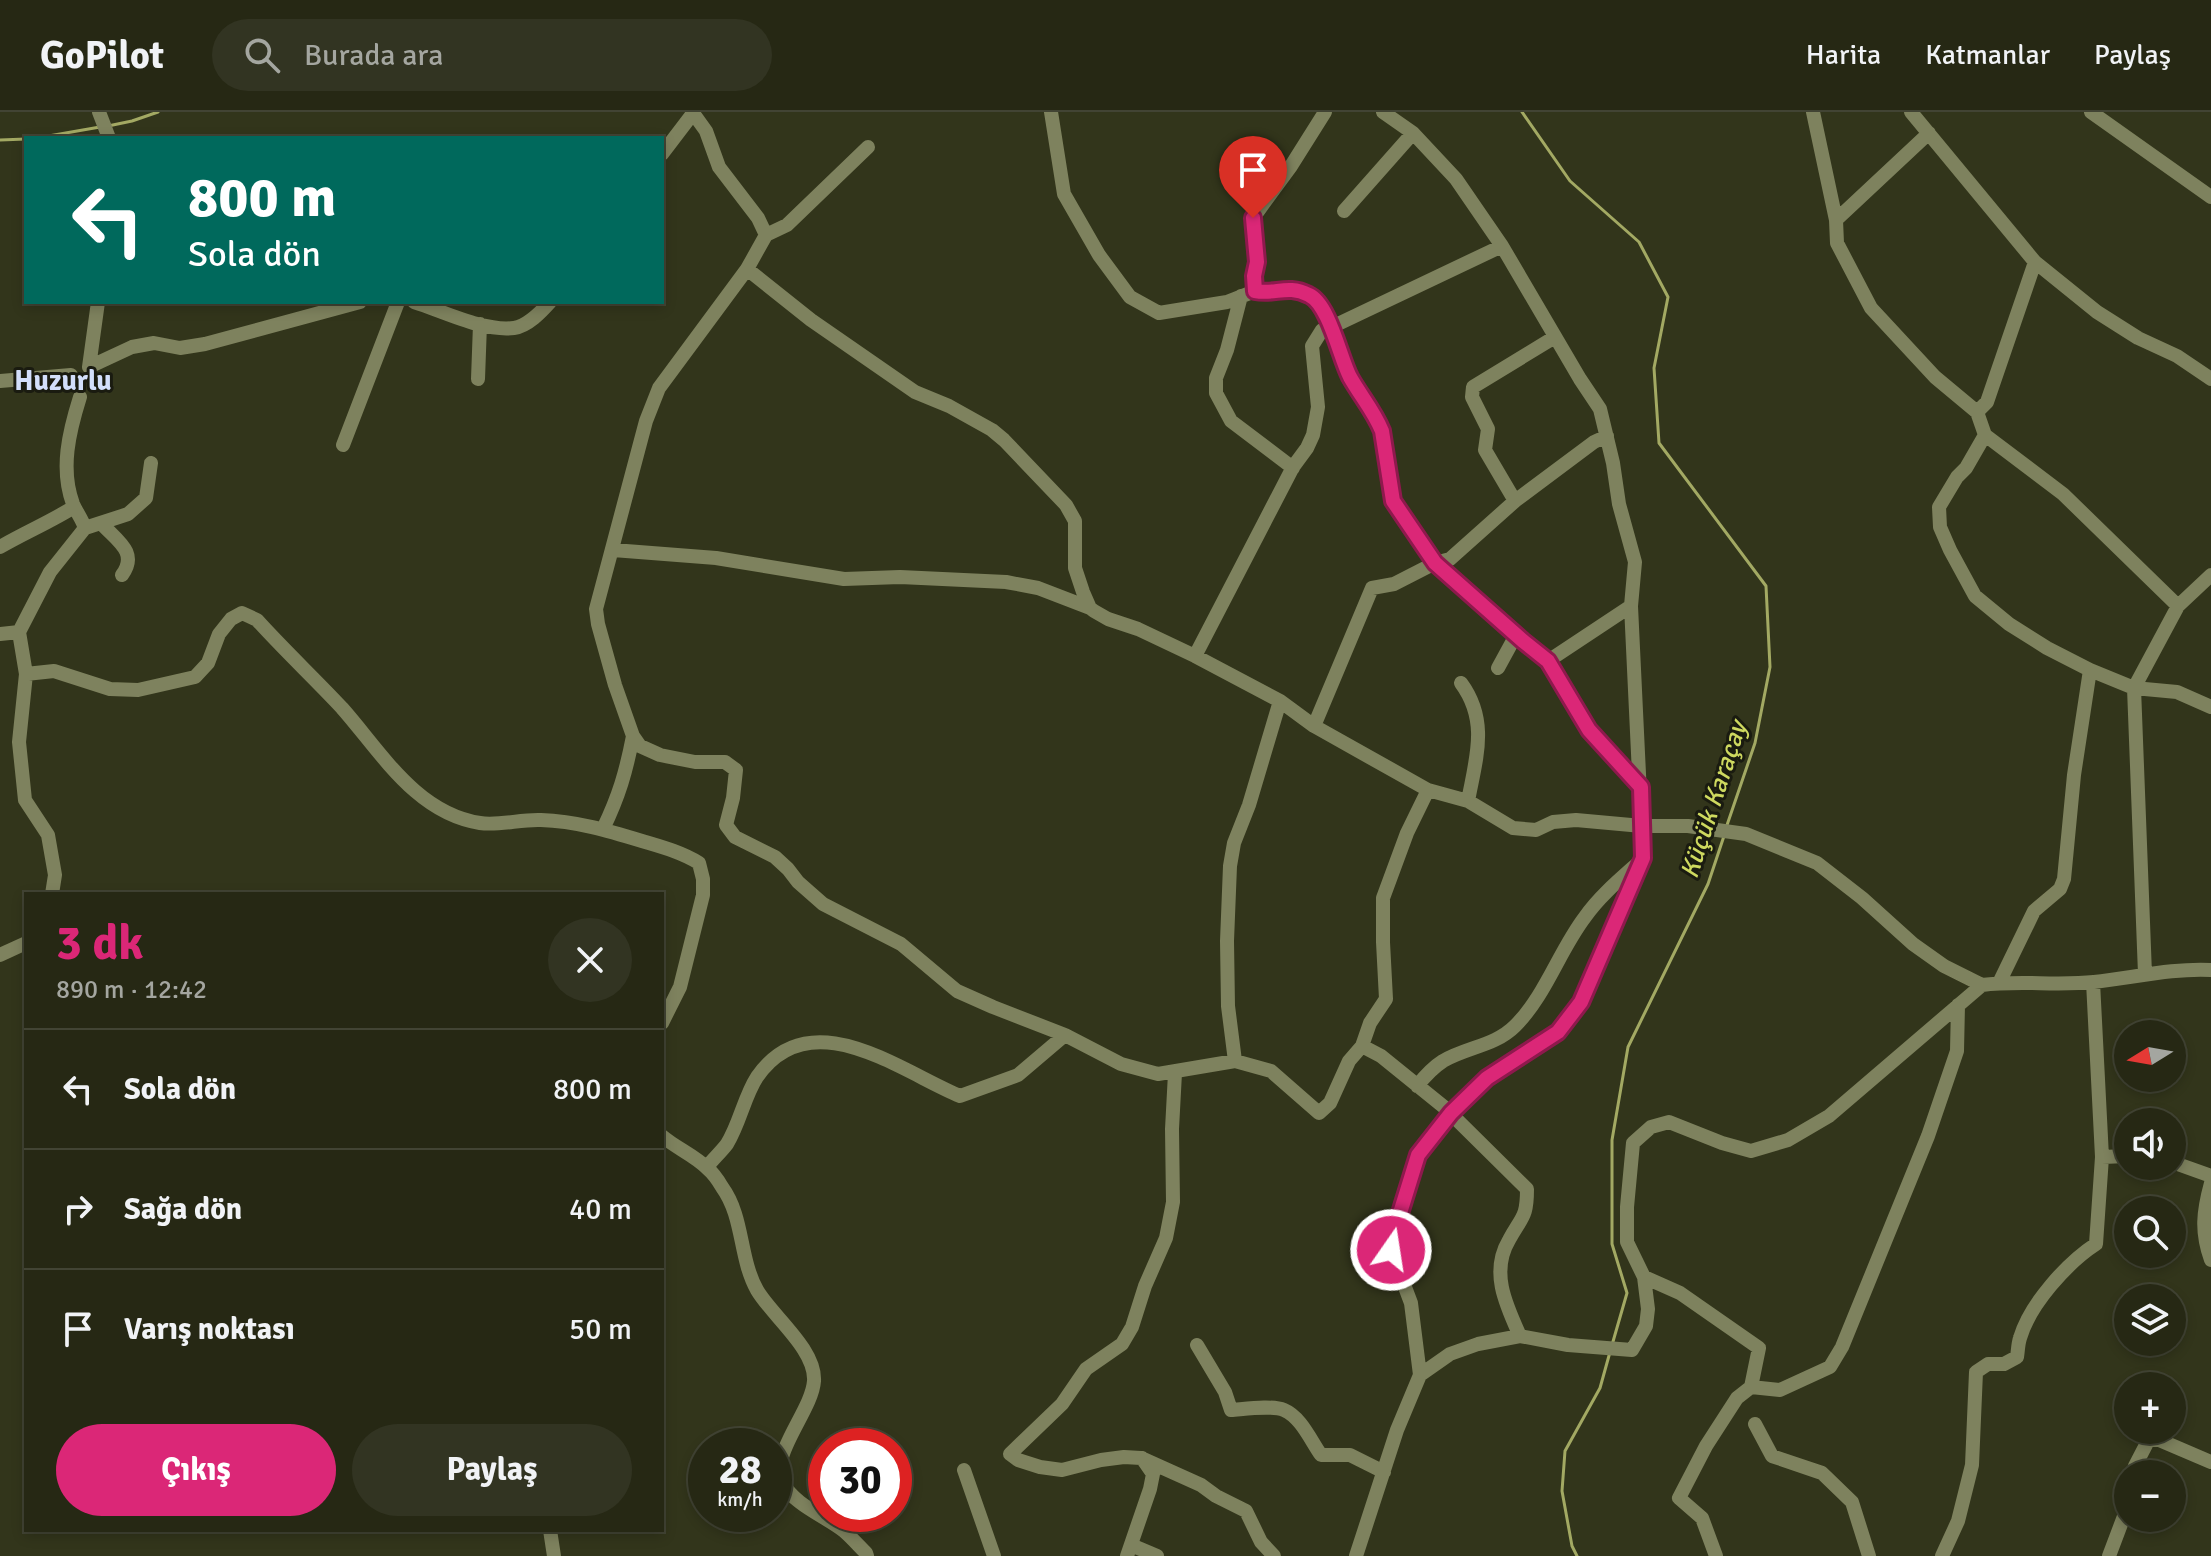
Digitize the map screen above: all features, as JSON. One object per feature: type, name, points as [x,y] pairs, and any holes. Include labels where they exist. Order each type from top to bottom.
[{"type":"street","points":[[99,112],[108,136]]},
{"type":"street","points":[[1051,112],[1064,194],[1099,255],[1130,297],[1159,313],[1227,302],[1248,293],[1291,288],[1313,296],[1332,326],[1349,376],[1382,431],[1393,501],[1435,563],[1548,661],[1589,730],[1641,787]]},
{"type":"street","points":[[1293,468],[1231,421],[1216,393],[1216,378],[1254,276],[1257,262],[1253,218],[1325,112]]},
{"type":"street","points":[[1356,1556],[1397,1430],[1420,1375],[1411,1303],[1391,1250],[1418,1155],[1451,1113],[1487,1078],[1558,1032],[1566,1022],[1581,1002],[1643,858],[1631,606],[1635,562],[1619,504],[1600,409],[1502,246],[1456,179],[1413,133],[1383,112]]},
{"type":"street","points":[[1813,112],[1836,220],[1837,243],[1871,308],[1935,377],[1977,412],[1985,435],[2063,494],[2178,606]]},
{"type":"street","points":[[1911,112],[2035,262],[2097,312],[2138,338],[2177,356],[2211,379]]},
{"type":"street","points":[[2091,112],[2211,197]]},
{"type":"street","points":[[664,151],[693,113],[706,131],[719,167],[758,218],[766,235]]},
{"type":"street","points":[[1344,211],[1413,133]]},
{"type":"street","points":[[1836,220],[1929,133]]},
{"type":"street","points":[[868,147],[787,225],[766,235],[747,269],[659,388],[646,421],[596,609],[615,685],[633,736],[640,746],[660,755],[695,762],[725,762],[736,770],[726,825],[735,837],[775,857],[823,904],[901,944],[957,991],[1065,1035],[1121,1064],[1158,1074],[1235,1061],[1271,1071],[1319,1113],[1330,1103],[1349,1061],[1362,1046],[1370,1023],[1386,999],[1383,898],[1407,833],[1428,790]]},
{"type":"street","points":[[1195,656],[1313,435],[1318,407],[1312,346],[1322,330],[1502,246]]},
{"type":"street","points":[[1977,412],[1987,402],[2035,262]]},
{"type":"street","points":[[747,269],[823,328],[915,392],[949,406],[1004,440],[1066,505],[1075,521],[1075,568],[1090,608]]},
{"type":"street","points":[[98,304],[89,367],[132,347],[154,343],[180,348],[205,344],[353,304]]},
{"type":"street","points":[[343,445],[397,304]]},
{"type":"street","points":[[420,304],[499,328],[517,328],[548,304]]},
{"type":"street","points":[[478,379],[480,324]]},
{"type":"street","points":[[1515,501],[1485,450],[1488,429],[1472,397],[1473,387],[1555,337]]},
{"type":"street","points":[[0,381],[71,375]]},
{"type":"street","points":[[80,397],[65,472],[74,507],[85,528]]},
{"type":"street","points":[[1985,435],[1939,507],[1940,527],[1975,596],[2021,632],[2090,670],[2134,688],[2177,692],[2211,707]]},
{"type":"street","points":[[1314,726],[1372,588],[1394,584],[1435,563],[1450,559],[1515,501],[1594,442],[1607,436]]},
{"type":"street","points":[[52,892],[55,875],[48,835],[25,800],[19,742],[26,674],[19,632],[50,572],[85,528],[128,514],[146,498],[151,463]]},
{"type":"street","points":[[0,547],[74,507]]},
{"type":"street","points":[[101,523],[129,556],[130,562],[122,575]]},
{"type":"street","points":[[613,550],[716,558],[844,579],[900,577],[1006,582],[1038,588],[1195,656],[1280,701],[1314,726],[1428,790],[1468,801],[1513,828],[1536,830],[1553,822],[1576,820],[1642,826],[1688,826],[1746,834],[1817,863],[1934,959],[1982,985]]},
{"type":"street","points":[[2145,974],[2134,688],[2178,606],[2211,575]]},
{"type":"street","points":[[1548,661],[1631,606]]},
{"type":"street","points":[[26,674],[54,671],[110,689],[138,690],[195,677],[208,663],[219,634],[231,619],[242,613],[257,620],[425,800],[457,817],[481,824],[538,820],[603,829],[685,855],[699,863],[703,895],[680,987],[664,1019]]},
{"type":"street","points":[[0,634],[19,632]]},
{"type":"street","points":[[1498,668],[1516,635]]},
{"type":"street","points":[[1999,983],[2034,911],[2060,889],[2064,879],[2074,775],[2090,670]]},
{"type":"street","points":[[1461,683],[1469,694],[1479,728],[1468,801]]},
{"type":"street","points":[[1235,1061],[1228,1006],[1230,866],[1234,843],[1249,805],[1280,701]]},
{"type":"street","points":[[603,829],[619,797],[633,736]]},
{"type":"street","points":[[1417,1086],[1429,1070],[1444,1060],[1502,1038],[1518,1024],[1541,993],[1585,915],[1643,858]]},
{"type":"street","points":[[0,955],[24,944]]},
{"type":"street","points":[[1420,1375],[1450,1354],[1478,1344],[1520,1336],[1568,1345],[1632,1350],[1646,1326],[1648,1309],[1644,1277],[1627,1242],[1627,1207],[1633,1143],[1651,1127],[1669,1122],[1751,1151],[1788,1140],[1829,1116],[1982,985],[2093,982],[2145,974],[2211,970]]},
{"type":"street","points":[[1942,1556],[1958,1521],[1972,1465],[1976,1372],[1988,1364],[2004,1364],[2017,1357],[2020,1338],[2037,1303],[2076,1257],[2096,1244],[2102,1157],[2093,982]]},
{"type":"street","points":[[1751,1387],[1780,1390],[1830,1367],[1842,1347],[1928,1136],[1957,1051],[1958,1005]]},
{"type":"street","points":[[707,1167],[727,1143],[757,1078],[776,1055],[791,1047],[818,1042],[854,1047],[876,1054],[960,1096],[1018,1075],[1065,1035]]},
{"type":"street","points":[[1362,1046],[1381,1056],[1451,1113],[1527,1189],[1527,1212],[1506,1244],[1499,1267],[1504,1299],[1520,1336]]},
{"type":"street","points":[[1175,1073],[1173,1202],[1166,1238],[1145,1286],[1132,1327],[1122,1344],[1086,1369],[1062,1404],[1010,1454],[1040,1467],[1062,1470],[1101,1460],[1141,1458],[1201,1485],[1246,1511],[1261,1542],[1274,1556]]},
{"type":"street","points":[[664,1137],[707,1167],[724,1189],[732,1203],[747,1269],[758,1292],[808,1356],[814,1379],[807,1407],[779,1465],[781,1481],[792,1496],[846,1532],[867,1556]]},
{"type":"street","points":[[2102,1157],[2114,1157]]},
{"type":"street","points":[[2186,1167],[2211,1176]]},
{"type":"street","points":[[2211,1183],[2203,1221],[2205,1244],[2211,1260]]},
{"type":"street","points":[[1644,1277],[1680,1293],[1759,1348],[1751,1387],[1737,1398],[1706,1446],[1679,1498],[1702,1518],[1716,1556]]},
{"type":"street","points":[[1197,1345],[1225,1392],[1231,1410],[1283,1409],[1296,1418],[1321,1455],[1350,1455],[1384,1472]]},
{"type":"street","points":[[1755,1424],[1772,1456],[1822,1473],[1852,1502],[1869,1556]]},
{"type":"street","points":[[2138,1460],[2148,1441],[2157,1439],[2211,1462]]},
{"type":"street","points":[[1141,1458],[1153,1474],[1129,1550],[1157,1556]]},
{"type":"street","points":[[964,1470],[994,1556]]},
{"type":"street","points":[[550,1532],[554,1556]]},
{"type":"street","points":[[2109,1556],[2118,1532]]},
{"type":"waterway","points":[[108,126],[158,112]]},
{"type":"waterway","name":"Küçük Karaçay","points":[[1522,112],[1570,181],[1639,242],[1668,297],[1654,368],[1659,443],[1766,586],[1770,667],[1755,743],[1726,828]]},
{"type":"waterway","points":[[48,136],[100,127]]},
{"type":"waterway","points":[[0,140],[24,139]]},
{"type":"waterway","name":"Küçük Karaçay","points":[[1612,1345],[1627,1293],[1612,1244],[1612,1140],[1628,1047],[1708,884],[1724,836]]},
{"type":"waterway","name":"Küçük Karaçay","points":[[1577,1556],[1572,1546],[1562,1491],[1565,1451],[1600,1388],[1610,1352]]},
{"type":"district","name":"Huzurlu","points":[[63,381]]},
{"type":"route","points":[[1253,218],[1257,262],[1255,291],[1291,288],[1313,296],[1332,326],[1349,376],[1382,431],[1393,501],[1435,563],[1548,661],[1589,730],[1641,787],[1643,858],[1581,1002],[1558,1032],[1487,1078],[1451,1113],[1418,1155],[1391,1250]]}]
